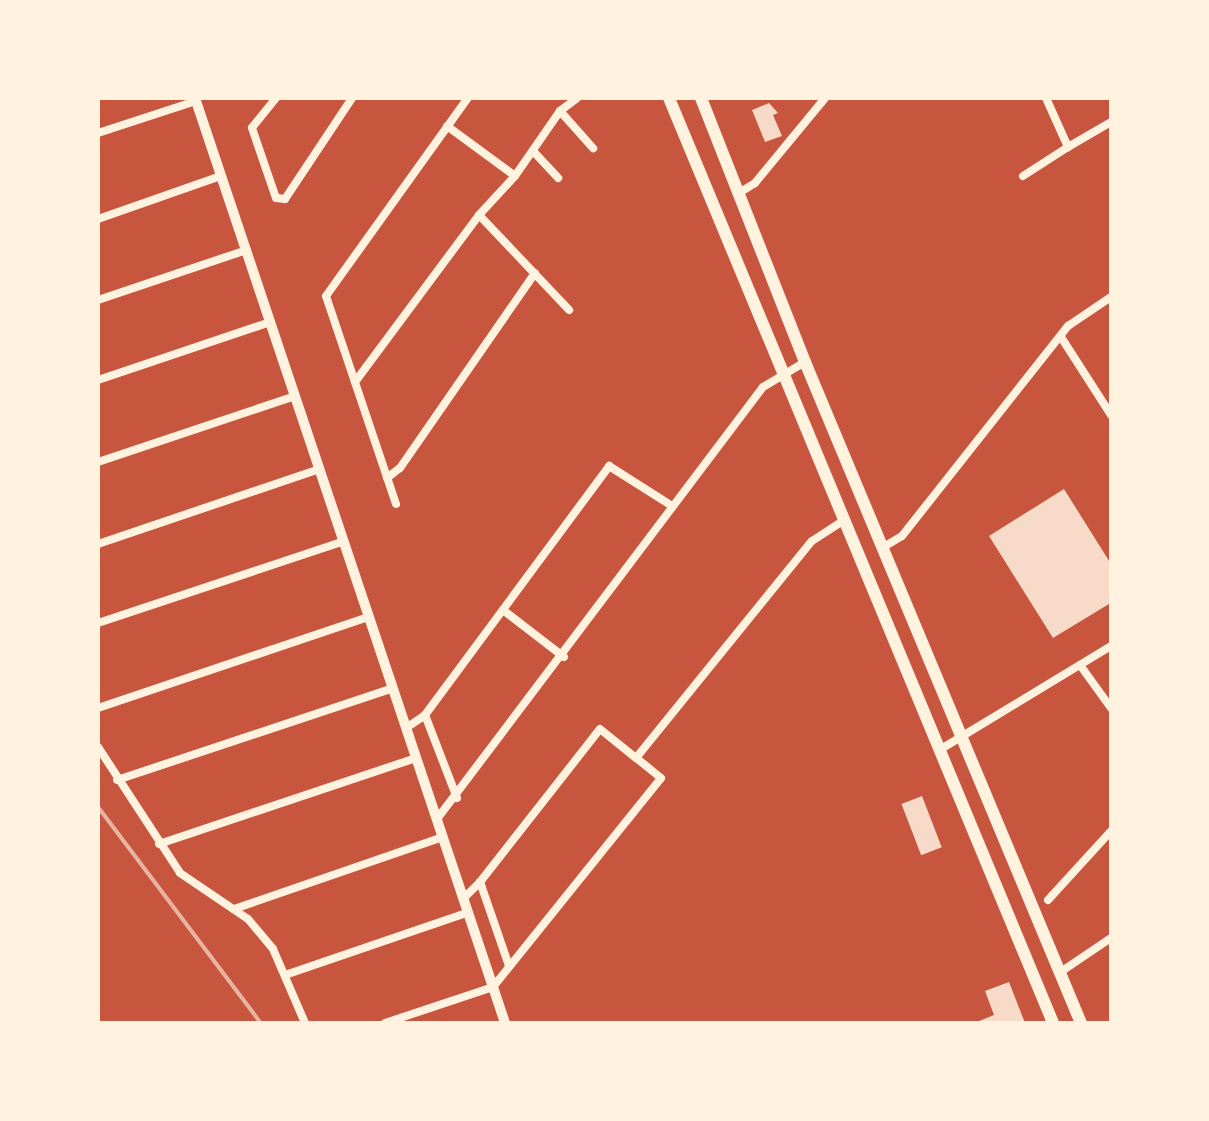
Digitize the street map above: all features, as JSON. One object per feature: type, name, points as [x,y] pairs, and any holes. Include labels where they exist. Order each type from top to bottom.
[{"type":"highway","points":[[669,98],[1053,1023]]},
{"type":"highway","points":[[701,98],[805,362],[1062,971],[1081,1023]]},
{"type":"street","points":[[276,98],[252,128],[276,198],[285,199],[352,98]]},
{"type":"street","points":[[396,504],[326,296],[468,98]]},
{"type":"street","points":[[355,382],[479,215],[515,176],[560,111],[577,98]]},
{"type":"street","points":[[737,194],[755,183],[825,98]]},
{"type":"street","points":[[1046,98],[1068,147]]},
{"type":"street","points":[[98,133],[196,99],[505,1023]]},
{"type":"street","points":[[560,111],[593,148]]},
{"type":"street","points":[[1023,176],[1111,122]]},
{"type":"street","points":[[447,126],[515,176]]},
{"type":"street","points":[[533,151],[558,178]]},
{"type":"street","points":[[98,219],[221,176]]},
{"type":"street","points":[[479,215],[569,310]]},
{"type":"street","points":[[98,300],[247,250]]},
{"type":"street","points":[[387,478],[400,468],[535,273]]},
{"type":"street","points":[[882,548],[902,536],[1076,319],[1111,297]]},
{"type":"street","points":[[98,380],[270,322]]},
{"type":"street","points":[[1061,337],[1111,415]]},
{"type":"street","points":[[437,819],[457,798],[564,657],[672,506],[763,387],[805,362]]},
{"type":"street","points":[[98,462],[295,396]]},
{"type":"street","points":[[406,728],[425,715],[609,466],[672,506]]},
{"type":"street","points":[[98,544],[320,469]]},
{"type":"street","points":[[636,758],[812,541],[843,521]]},
{"type":"street","points":[[98,623],[344,541]]},
{"type":"street","points":[[503,610],[564,657]]},
{"type":"street","points":[[98,708],[369,617]]},
{"type":"street","points":[[941,749],[962,740],[1111,646]]},
{"type":"street","points":[[1080,665],[1111,708]]},
{"type":"street","points":[[117,780],[393,688]]},
{"type":"street","points":[[425,715],[457,798]]},
{"type":"street","points":[[385,1023],[493,987],[661,778],[600,729],[480,882],[464,898]]},
{"type":"street","points":[[98,747],[180,873],[234,909],[273,949],[305,1023]]},
{"type":"street","points":[[159,844],[416,758]]},
{"type":"street","points":[[1048,900],[1111,831]]},
{"type":"street","points":[[234,909],[443,837]]},
{"type":"street","points":[[480,882],[509,966]]},
{"type":"street","points":[[285,975],[469,912]]},
{"type":"street","points":[[1062,971],[1111,938]]},
{"type":"building","points":[[769,103],[778,113],[773,115],[782,136],[765,142],[752,110]]},
{"type":"building","points":[[1064,489],[1111,564],[1111,607],[1109,604],[1053,638],[989,536]]},
{"type":"building","points":[[922,796],[942,847],[921,855],[901,804]]},
{"type":"building","points":[[1009,982],[1025,1023],[974,1023],[994,1015],[985,991]]},
{"type":"railway","points":[[98,807],[261,1023]]}]
